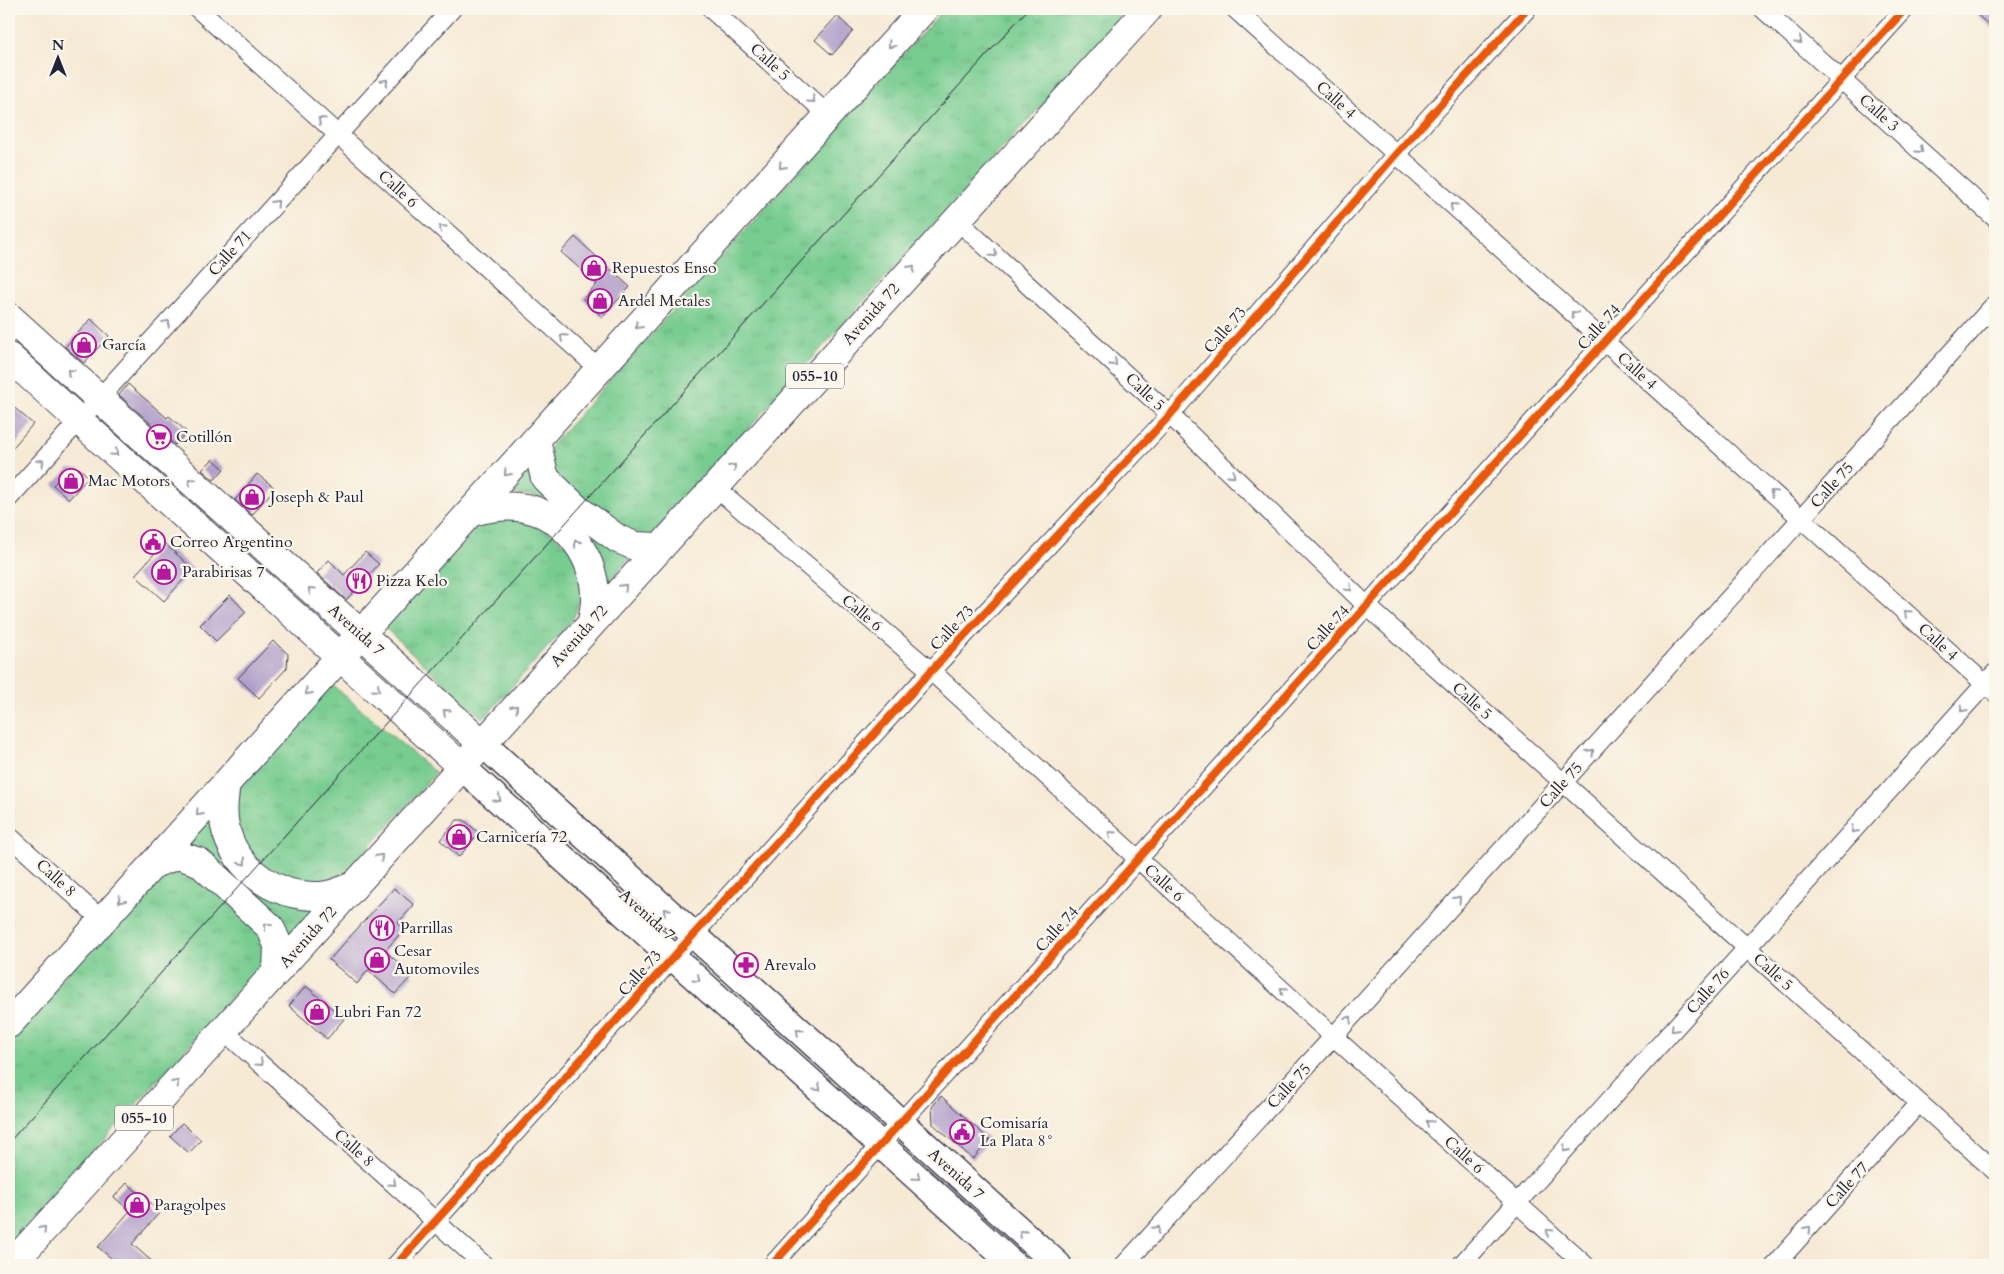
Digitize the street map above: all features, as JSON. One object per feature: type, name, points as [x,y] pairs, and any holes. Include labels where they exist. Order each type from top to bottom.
[{"type":"main road","points":[[9,1024],[924,9]]},
{"type":"main road","name":"Avenida 72","points":[[11,1265],[1148,9]]},
{"type":"main road","name":"Avenida 7","points":[[9,317],[1058,1265]]},
{"type":"main road","name":"Avenida 7","points":[[9,357],[1014,1265]]},
{"type":"main road","points":[[536,440],[545,478],[570,502],[618,539],[635,546],[660,548]]},
{"type":"main road","points":[[472,512],[495,506],[519,506],[542,513],[562,526],[580,546],[592,570],[596,596],[592,622]]},
{"type":"main road","points":[[226,784],[223,806],[225,828],[235,852],[252,873],[274,888],[300,896],[327,895],[353,886]]},
{"type":"main road","points":[[154,864],[178,855],[199,862],[270,927],[278,946],[277,972]]},
{"type":"street","name":"Calle 6","points":[[198,9],[599,369]]},
{"type":"street","name":"Calle 71","points":[[9,498],[452,9]]},
{"type":"street","name":"Calle 5","points":[[711,9],[828,115]]},
{"type":"street","name":"Calle 4","points":[[1235,9],[1801,519],[1992,683]]},
{"type":"street","name":"Calle 73","points":[[396,1265],[931,671],[1170,414],[1396,154],[1527,9]]},
{"type":"street","name":"Calle 3","points":[[1763,9],[1995,218]]},
{"type":"street","name":"Calle 74","points":[[772,1265],[1905,9]]},
{"type":"street","name":"Calle 5","points":[[958,221],[1170,414],[1367,606],[1995,1172]]},
{"type":"street","name":"Calle 75","points":[[1124,1265],[1334,1036],[1995,304]]},
{"type":"street","name":"Calle 6","points":[[715,487],[931,671],[1585,1265]]},
{"type":"street","name":"Calle 76","points":[[1461,1265],[1747,948],[1992,683]]},
{"type":"street","name":"Calle 8","points":[[9,836],[102,920]]},
{"type":"street","name":"Calle 8","points":[[223,1030],[484,1265]]},
{"type":"street","name":"Calle 77","points":[[1775,1265],[1918,1104]]},
{"type":"green space","points":[[944,9],[1129,9],[651,536],[637,540],[553,475],[550,447]]},
{"type":"green space","points":[[534,463],[632,556],[606,585],[598,551],[584,529],[576,521],[567,513],[537,497],[507,495]]},
{"type":"green space","points":[[530,516],[576,553],[582,594],[573,619],[483,719],[383,626],[479,525],[495,518]]},
{"type":"green space","points":[[331,684],[436,773],[354,864],[337,878],[314,883],[290,880],[265,868],[245,849],[233,804],[242,779]]},
{"type":"green space","points":[[211,814],[217,842],[318,906],[286,938],[183,847]]},
{"type":"green space","points":[[177,861],[267,934],[268,958],[9,1245],[9,1037],[165,865]]},
{"type":"building","points":[[1970,9],[1995,9],[1995,30]]},
{"type":"building","points":[[837,16],[853,31],[832,55],[815,40]]},
{"type":"building","name":"Repuestos Enso","points":[[575,237],[630,287],[602,317],[583,299],[597,284],[561,252]]},
{"type":"building","name":"García","points":[[91,319],[109,336],[84,363],[65,347]]},
{"type":"building","points":[[128,384],[167,418],[169,416],[187,432],[175,445],[119,395]]},
{"type":"building","points":[[9,403],[33,424],[9,452]]},
{"type":"building","points":[[213,459],[224,469],[214,480],[202,470]]},
{"type":"building","name":"Mac Motors","points":[[69,468],[80,469],[89,477],[69,499],[53,485]]},
{"type":"building","name":"Joseph & Paul","points":[[257,474],[275,488],[252,515],[235,500]]},
{"type":"building","name":"Parabirisas 7","points":[[164,543],[193,569],[164,601],[135,575]]},
{"type":"building","points":[[365,552],[379,564],[346,600],[317,573],[329,560],[344,575]]},
{"type":"building","points":[[230,595],[246,612],[216,641],[200,625]]},
{"type":"building","points":[[273,641],[288,654],[287,668],[259,698],[238,678]]},
{"type":"building","name":"Carnicería 72","points":[[457,820],[464,820],[479,833],[459,857],[440,840]]},
{"type":"building","points":[[394,888],[414,905],[398,923],[404,929],[385,951],[413,975],[395,994],[368,970],[357,984],[329,960]]},
{"type":"building","name":"Lubri Fan 72","points":[[306,986],[344,1019],[327,1039],[289,1006]]},
{"type":"building","name":"Comisaría La Plata 8°","points":[[941,1096],[990,1140],[973,1159],[933,1124],[932,1107]]},
{"type":"building","points":[[182,1123],[201,1140],[189,1153],[170,1136]]},
{"type":"building","points":[[127,1183],[160,1212],[132,1244],[156,1265],[119,1265],[98,1247],[130,1211],[114,1197]]},
{"type":"tram line","points":[[9,1142],[1028,9]]},
{"type":"cycle path","points":[[396,1265],[931,671],[1170,415],[1396,154],[1527,9]]},
{"type":"cycle path","points":[[772,1265],[1905,9]]},
{"type":"place","name":"Repuestos Enso","points":[[594,268]]},
{"type":"place","name":"Ardel Metales","points":[[600,301]]},
{"type":"place","name":"García","points":[[84,345]]},
{"type":"place","name":"Cotillón","points":[[159,437]]},
{"type":"place","name":"Mac Motors","points":[[71,481]]},
{"type":"place","name":"Joseph & Paul","points":[[252,497]]},
{"type":"place","name":"Correo Argentino","points":[[153,542]]},
{"type":"place","name":"Parabirisas 7","points":[[164,572]]},
{"type":"place","name":"Pizza Kelo","points":[[359,581]]},
{"type":"place","name":"Carnicería 72","points":[[459,837]]},
{"type":"place","name":"Parrillas","points":[[382,928]]},
{"type":"place","name":"Cesar Automoviles","points":[[377,960]]},
{"type":"place","name":"Arevalo","points":[[746,965]]},
{"type":"place","name":"Lubri Fan 72","points":[[317,1012]]},
{"type":"place","name":"Comisaría La Plata 8°","points":[[962,1132]]},
{"type":"place","name":"Paragolpes","points":[[137,1205]]}]
